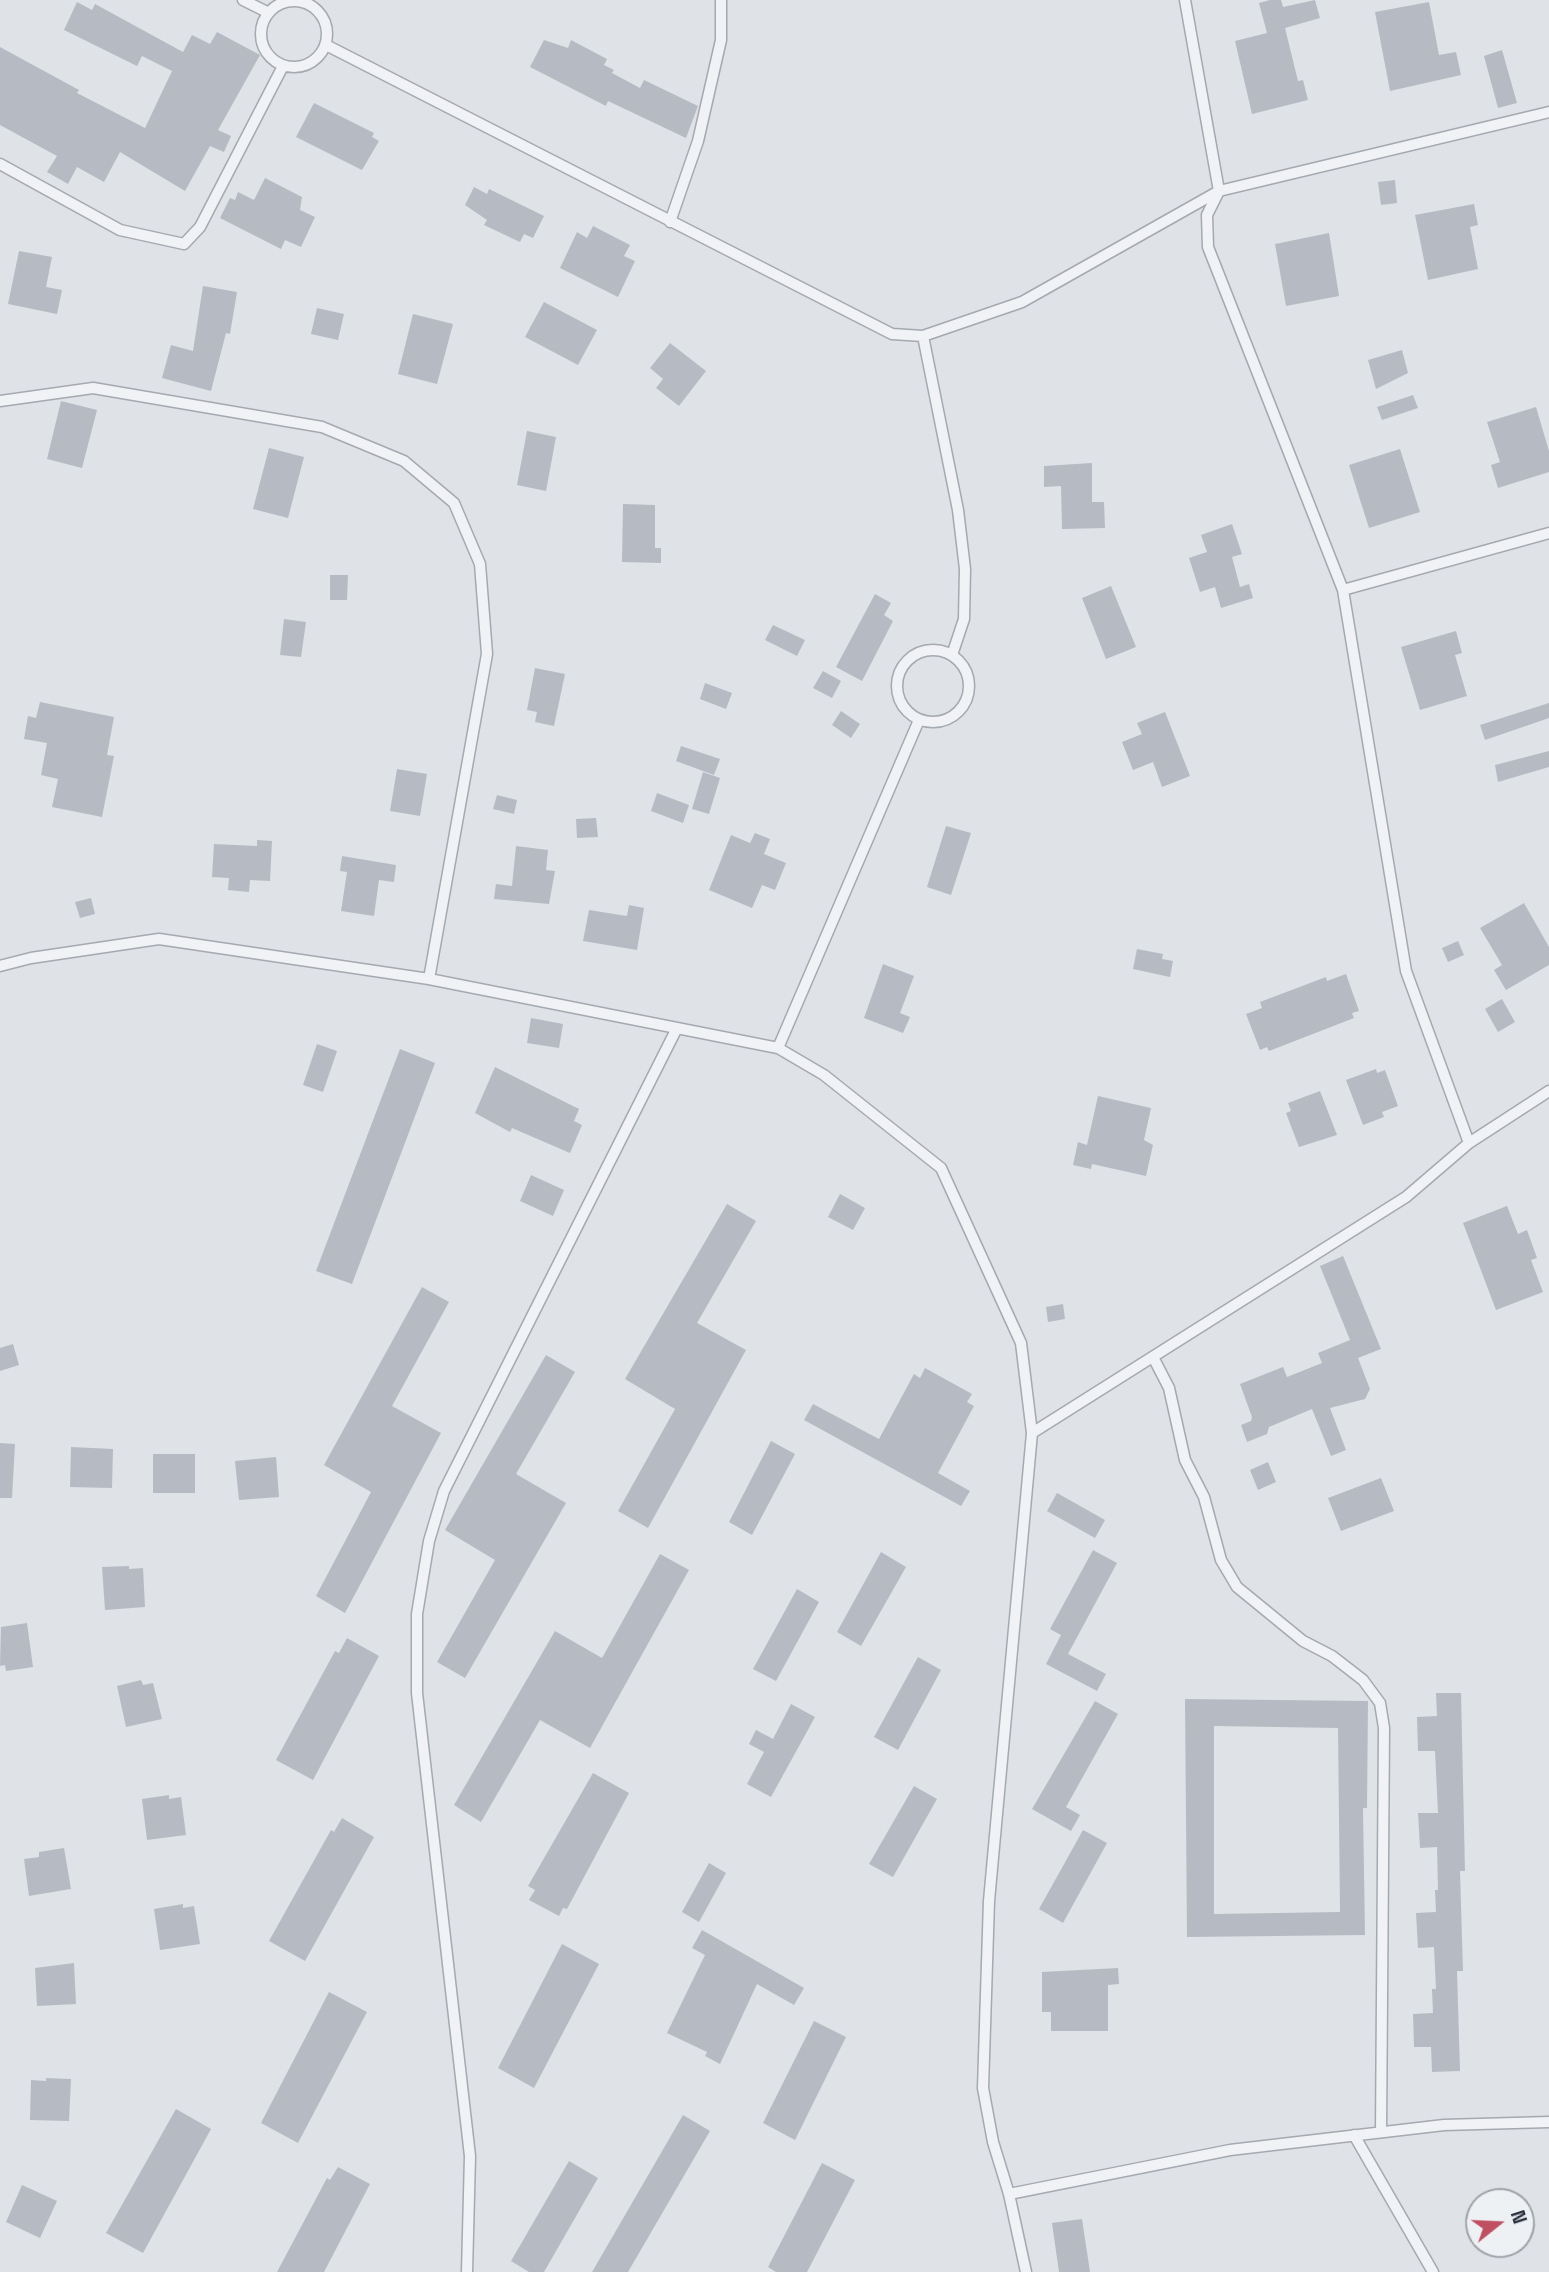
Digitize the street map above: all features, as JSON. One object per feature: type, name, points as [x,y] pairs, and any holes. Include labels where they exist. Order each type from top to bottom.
[{"type":"lane","points":[[243,0],[267,12]]},
{"type":"lane","points":[[670,222],[698,141],[721,40],[721,0]]},
{"type":"lane","points":[[1185,0],[1219,191],[1208,215],[1208,247],[1343,590],[1406,971],[1469,1143]]},
{"type":"lane","points":[[284,1],[305,1],[319,11],[327,27],[326,45],[316,59],[301,67],[283,66],[269,57],[261,43],[260,26],[267,12],[284,1]]},
{"type":"lane","points":[[326,45],[892,334],[922,337],[1022,302],[1219,191],[1549,112]]},
{"type":"lane","points":[[0,164],[120,230],[184,244],[200,227],[283,66]]},
{"type":"lane","points":[[922,337],[958,510],[965,569],[964,619],[953,655]]},
{"type":"lane","points":[[0,401],[93,388],[322,427],[404,461],[454,503],[480,564],[487,654],[429,979]]},
{"type":"lane","points":[[1343,590],[1549,533]]},
{"type":"lane","points":[[933,649],[953,655],[967,671],[970,693],[959,712],[941,723],[919,720],[903,708],[896,689],[900,669],[914,654],[933,649]]},
{"type":"lane","points":[[778,1048],[919,720]]},
{"type":"lane","points":[[0,966],[31,958],[159,939],[429,979],[676,1030],[778,1048],[824,1075],[941,1168],[1021,1343],[1032,1433],[989,1901],[983,2088],[993,2142],[1009,2194],[1026,2272]]},
{"type":"lane","points":[[467,2272],[470,2156],[417,1693],[417,1614],[429,1541],[444,1491],[676,1030]]},
{"type":"lane","points":[[1032,1433],[1406,1197],[1469,1143],[1549,1091]]},
{"type":"lane","points":[[1153,1357],[1169,1388],[1185,1460],[1204,1497],[1222,1560],[1237,1587],[1303,1641],[1332,1656],[1363,1680],[1380,1703],[1384,1728],[1381,2132]]},
{"type":"lane","points":[[1009,2194],[1230,2150],[1444,2125],[1549,2122]]},
{"type":"lane","points":[[1354,2135],[1433,2272]]},
{"type":"building","points":[[1281,0],[1283,7],[1315,0],[1320,18],[1285,28],[1298,81],[1303,80],[1308,100],[1252,114],[1235,41],[1267,33],[1259,3]]},
{"type":"building","points":[[77,2],[92,10],[95,4],[183,52],[192,35],[210,44],[217,32],[260,55],[218,130],[231,136],[224,152],[210,146],[185,191],[120,152],[104,182],[77,167],[68,184],[47,172],[57,156],[0,125],[0,47],[79,90],[77,93],[145,128],[172,71],[142,56],[137,66],[64,30]]},
{"type":"building","points":[[1429,2],[1439,55],[1456,52],[1461,75],[1390,91],[1375,12]]},
{"type":"building","points":[[544,40],[568,48],[571,40],[607,59],[604,65],[614,70],[612,73],[640,88],[644,80],[698,106],[686,138],[608,101],[606,106],[530,67]]},
{"type":"building","points":[[1502,50],[1517,103],[1498,108],[1484,56]]},
{"type":"building","points":[[314,103],[374,133],[372,137],[379,141],[362,170],[296,137]]},
{"type":"building","points":[[265,178],[302,197],[300,210],[315,217],[301,247],[285,240],[281,249],[220,218],[230,198],[235,200],[238,192],[254,200]]},
{"type":"building","points":[[1395,180],[1397,203],[1381,205],[1378,182]]},
{"type":"building","points":[[474,187],[487,194],[489,189],[544,216],[533,238],[524,234],[520,242],[484,225],[487,220],[465,205]]},
{"type":"building","points":[[1474,204],[1478,225],[1470,227],[1478,269],[1428,280],[1415,215]]},
{"type":"building","points":[[593,226],[630,245],[624,256],[635,261],[618,297],[560,268],[577,232],[587,238]]},
{"type":"building","points":[[1329,233],[1339,296],[1286,306],[1275,244]]},
{"type":"building","points":[[19,251],[52,257],[46,287],[62,290],[57,314],[8,304]]},
{"type":"building","points":[[203,286],[237,292],[230,334],[226,333],[211,391],[162,378],[171,345],[193,351]]},
{"type":"building","points":[[544,302],[597,330],[578,365],[525,337]]},
{"type":"building","points":[[317,308],[344,314],[338,340],[311,334]]},
{"type":"building","points":[[413,314],[453,324],[437,384],[398,374]]},
{"type":"building","points":[[670,343],[706,371],[679,406],[656,388],[663,379],[650,368]]},
{"type":"building","points":[[1402,350],[1408,373],[1376,389],[1368,360]]},
{"type":"building","points":[[1413,395],[1418,408],[1382,420],[1377,407]]},
{"type":"building","points":[[61,401],[97,410],[82,468],[47,459]]},
{"type":"building","points":[[1536,407],[1549,451],[1549,472],[1498,488],[1491,465],[1500,462],[1487,422]]},
{"type":"building","points":[[527,431],[556,437],[546,491],[517,485]]},
{"type":"building","points":[[269,448],[304,457],[288,518],[253,509]]},
{"type":"building","points":[[1400,449],[1420,512],[1369,528],[1349,465]]},
{"type":"building","points":[[1092,463],[1092,502],[1104,502],[1105,528],[1062,529],[1061,486],[1044,487],[1044,466]]},
{"type":"building","points":[[623,504],[655,505],[655,548],[661,548],[661,563],[622,562]]},
{"type":"building","points":[[1232,524],[1242,554],[1232,557],[1240,587],[1249,584],[1253,598],[1221,608],[1215,587],[1200,592],[1189,558],[1207,552],[1201,535]]},
{"type":"building","points":[[330,575],[348,575],[347,600],[330,600]]},
{"type":"building","points":[[1111,586],[1136,647],[1106,659],[1082,598]]},
{"type":"building","points":[[875,594],[891,603],[884,615],[893,621],[862,681],[836,667]]},
{"type":"building","points":[[284,619],[306,622],[301,657],[280,655]]},
{"type":"building","points":[[773,625],[805,640],[797,656],[765,640]]},
{"type":"building","points":[[1456,631],[1462,653],[1455,655],[1467,696],[1420,710],[1401,647]]},
{"type":"building","points":[[535,668],[565,674],[554,726],[535,722],[537,712],[527,710]]},
{"type":"building","points":[[823,671],[841,681],[832,698],[813,688]]},
{"type":"building","points":[[705,683],[732,693],[726,709],[700,699]]},
{"type":"building","points":[[40,702],[114,717],[107,755],[114,756],[102,817],[52,807],[58,779],[41,775],[47,743],[24,739],[28,716],[36,718]]},
{"type":"building","points":[[1549,703],[1549,718],[1485,740],[1480,725]]},
{"type":"building","points":[[841,711],[860,724],[851,738],[832,725]]},
{"type":"building","points":[[1165,712],[1190,776],[1162,787],[1153,762],[1133,770],[1122,742],[1142,734],[1137,723]]},
{"type":"building","points":[[681,746],[720,759],[714,775],[676,761]]},
{"type":"building","points":[[1549,751],[1549,767],[1498,782],[1495,765]]},
{"type":"building","points":[[397,769],[427,774],[420,816],[390,811]]},
{"type":"building","points":[[703,772],[720,778],[709,814],[692,809]]},
{"type":"building","points":[[657,793],[689,805],[683,823],[651,811]]},
{"type":"building","points":[[497,795],[517,800],[514,814],[493,809]]},
{"type":"building","points":[[596,818],[598,837],[577,838],[576,819]]},
{"type":"building","points":[[946,826],[971,833],[951,895],[927,887]]},
{"type":"building","points":[[755,833],[770,839],[764,854],[786,863],[775,890],[762,885],[752,908],[709,890],[731,835],[750,843]]},
{"type":"building","points":[[257,840],[272,841],[270,881],[250,880],[249,892],[228,890],[229,878],[212,877],[214,844],[257,846]]},
{"type":"building","points":[[516,846],[548,850],[546,870],[555,871],[549,904],[494,899],[496,884],[512,886]]},
{"type":"building","points":[[342,856],[396,865],[394,882],[379,880],[374,916],[341,911],[347,872],[340,871]]},
{"type":"building","points":[[91,898],[95,914],[80,918],[75,902]]},
{"type":"building","points":[[1524,903],[1549,947],[1549,965],[1506,990],[1494,970],[1502,965],[1480,928]]},
{"type":"building","points":[[629,905],[644,908],[637,950],[583,941],[589,910],[627,916]]},
{"type":"building","points":[[1458,941],[1464,955],[1448,962],[1442,948]]},
{"type":"building","points":[[1137,949],[1163,954],[1162,959],[1173,961],[1170,977],[1133,969]]},
{"type":"building","points":[[883,964],[914,976],[900,1013],[910,1017],[903,1033],[864,1018]]},
{"type":"building","points":[[1346,974],[1359,1011],[1352,1013],[1354,1018],[1269,1051],[1267,1047],[1260,1050],[1246,1014],[1262,1008],[1260,1002],[1326,977],[1327,981]]},
{"type":"building","points":[[1502,999],[1515,1022],[1498,1032],[1485,1009]]},
{"type":"building","points":[[531,1018],[563,1024],[559,1048],[527,1043]]},
{"type":"building","points":[[317,1044],[337,1051],[323,1092],[303,1085]]},
{"type":"building","points":[[400,1049],[435,1063],[352,1284],[316,1271]]},
{"type":"building","points":[[495,1067],[579,1109],[574,1121],[582,1125],[570,1153],[512,1128],[510,1132],[475,1113]]},
{"type":"building","points":[[1376,1069],[1377,1073],[1385,1070],[1398,1106],[1382,1112],[1384,1117],[1363,1125],[1346,1080]]},
{"type":"building","points":[[1320,1091],[1337,1135],[1299,1147],[1286,1113],[1291,1111],[1288,1103]]},
{"type":"building","points":[[1098,1096],[1151,1108],[1144,1140],[1153,1145],[1146,1176],[1092,1164],[1091,1169],[1073,1165],[1078,1142],[1087,1145]]},
{"type":"building","points":[[531,1175],[564,1190],[553,1216],[520,1201]]},
{"type":"building","points":[[840,1194],[865,1208],[853,1230],[828,1217]]},
{"type":"building","points":[[727,1204],[756,1221],[697,1323],[746,1350],[648,1528],[618,1511],[675,1409],[625,1379]]},
{"type":"building","points":[[1507,1206],[1518,1234],[1527,1230],[1537,1258],[1531,1260],[1543,1292],[1496,1310],[1463,1223]]},
{"type":"building","points":[[1343,1256],[1381,1349],[1358,1358],[1370,1389],[1365,1399],[1330,1408],[1346,1450],[1331,1456],[1312,1409],[1269,1427],[1267,1434],[1247,1442],[1241,1425],[1251,1421],[1252,1417],[1240,1384],[1283,1367],[1287,1377],[1322,1363],[1318,1353],[1350,1340],[1320,1266]]},
{"type":"building","points":[[422,1287],[449,1302],[392,1406],[441,1433],[345,1613],[316,1596],[371,1492],[324,1465]]},
{"type":"building","points":[[1063,1304],[1065,1319],[1048,1322],[1046,1307]]},
{"type":"building","points":[[13,1344],[19,1365],[0,1371],[0,1348]]},
{"type":"building","points":[[546,1355],[575,1372],[516,1474],[566,1503],[465,1678],[437,1662],[495,1560],[445,1530]]},
{"type":"building","points":[[925,1368],[972,1394],[967,1402],[974,1406],[938,1473],[970,1491],[961,1506],[804,1420],[813,1404],[879,1439],[914,1374],[920,1378]]},
{"type":"building","points":[[771,1441],[795,1454],[752,1535],[729,1522]]},
{"type":"building","points":[[0,1443],[15,1444],[12,1498],[0,1498]]},
{"type":"building","points":[[71,1447],[113,1449],[112,1488],[70,1487]]},
{"type":"building","points":[[153,1454],[195,1454],[195,1493],[153,1493]]},
{"type":"building","points":[[276,1457],[279,1497],[239,1500],[235,1461]]},
{"type":"building","points":[[1268,1462],[1276,1482],[1258,1490],[1250,1470]]},
{"type":"building","points":[[1381,1478],[1394,1511],[1341,1531],[1328,1498]]},
{"type":"building","points":[[1057,1493],[1105,1520],[1095,1538],[1047,1511]]},
{"type":"building","points":[[1093,1550],[1117,1563],[1068,1654],[1106,1674],[1097,1691],[1046,1664],[1061,1635],[1050,1629]]},
{"type":"building","points":[[881,1552],[906,1567],[861,1646],[837,1632]]},
{"type":"building","points":[[660,1554],[689,1570],[590,1748],[540,1720],[481,1822],[454,1805],[555,1631],[602,1658]]},
{"type":"building","points":[[129,1566],[129,1569],[143,1568],[145,1607],[105,1610],[102,1567]]},
{"type":"building","points":[[797,1589],[819,1602],[776,1681],[753,1669]]},
{"type":"building","points":[[27,1623],[33,1667],[6,1671],[5,1665],[0,1666],[1,1627]]},
{"type":"building","points":[[347,1638],[379,1656],[313,1780],[276,1760],[335,1651],[339,1653]]},
{"type":"building","points":[[918,1657],[941,1670],[898,1750],[874,1737]]},
{"type":"building","points":[[141,1680],[143,1685],[153,1683],[162,1719],[126,1727],[117,1686]]},
{"type":"building","points":[[1436,1693],[1461,1693],[1465,1871],[1460,1871],[1463,1971],[1457,1971],[1460,2071],[1432,2072],[1431,2047],[1414,2047],[1413,2014],[1433,2013],[1432,1989],[1436,1989],[1434,1947],[1418,1948],[1416,1913],[1436,1912],[1435,1890],[1438,1890],[1437,1847],[1420,1848],[1418,1813],[1438,1813],[1435,1751],[1418,1751],[1417,1717],[1437,1716]]},
{"type":"building","points":[[1185,1699],[1368,1701],[1367,1808],[1363,1808],[1365,1935],[1187,1937]],"holes":[[[1214,1726],[1338,1728],[1340,1912],[1214,1914]]]},
{"type":"building","points":[[1095,1701],[1118,1714],[1066,1807],[1080,1815],[1071,1831],[1032,1809]]},
{"type":"building","points":[[791,1704],[815,1717],[771,1797],[747,1784],[764,1752],[749,1744],[756,1730],[773,1739]]},
{"type":"building","points":[[593,1773],[629,1793],[567,1909],[563,1908],[559,1916],[529,1900],[535,1890],[528,1886]]},
{"type":"building","points":[[914,1786],[937,1799],[893,1877],[869,1864]]},
{"type":"building","points":[[169,1795],[169,1799],[181,1797],[186,1835],[147,1840],[142,1799]]},
{"type":"building","points":[[342,1818],[374,1837],[305,1961],[269,1941],[331,1830],[334,1832]]},
{"type":"building","points":[[1083,1830],[1107,1843],[1063,1923],[1039,1909]]},
{"type":"building","points":[[64,1848],[71,1889],[29,1896],[24,1859],[39,1857],[39,1852]]},
{"type":"building","points":[[709,1863],[726,1873],[699,1922],[682,1912]]},
{"type":"building","points":[[183,1904],[183,1908],[194,1906],[200,1944],[160,1950],[154,1909]]},
{"type":"building","points":[[702,1930],[804,1988],[794,2005],[757,1984],[720,2064],[705,2056],[707,2052],[667,2033],[705,1955],[692,1948]]},
{"type":"building","points":[[562,1944],[599,1964],[534,2088],[498,2068]]},
{"type":"building","points":[[74,1963],[76,2004],[37,2006],[35,1968]]},
{"type":"building","points":[[1118,1968],[1119,1984],[1108,1985],[1108,2031],[1051,2031],[1051,2012],[1042,2012],[1042,1972]]},
{"type":"building","points":[[329,1992],[367,2012],[298,2143],[261,2123]]},
{"type":"building","points":[[814,2021],[846,2037],[795,2140],[763,2123]]},
{"type":"building","points":[[46,2078],[71,2079],[69,2121],[30,2120],[31,2080],[46,2081]]},
{"type":"building","points":[[176,2109],[211,2129],[143,2253],[106,2233]]},
{"type":"building","points":[[683,2115],[710,2131],[628,2272],[592,2272]]},
{"type":"building","points":[[569,2161],[598,2178],[544,2272],[529,2272],[511,2261]]},
{"type":"building","points":[[822,2163],[855,2180],[807,2272],[776,2272],[768,2267]]},
{"type":"building","points":[[338,2167],[370,2184],[324,2272],[277,2272],[327,2178],[330,2180]]},
{"type":"building","points":[[22,2185],[57,2201],[40,2238],[6,2222]]},
{"type":"building","points":[[1082,2219],[1090,2272],[1059,2272],[1052,2223]]}]
